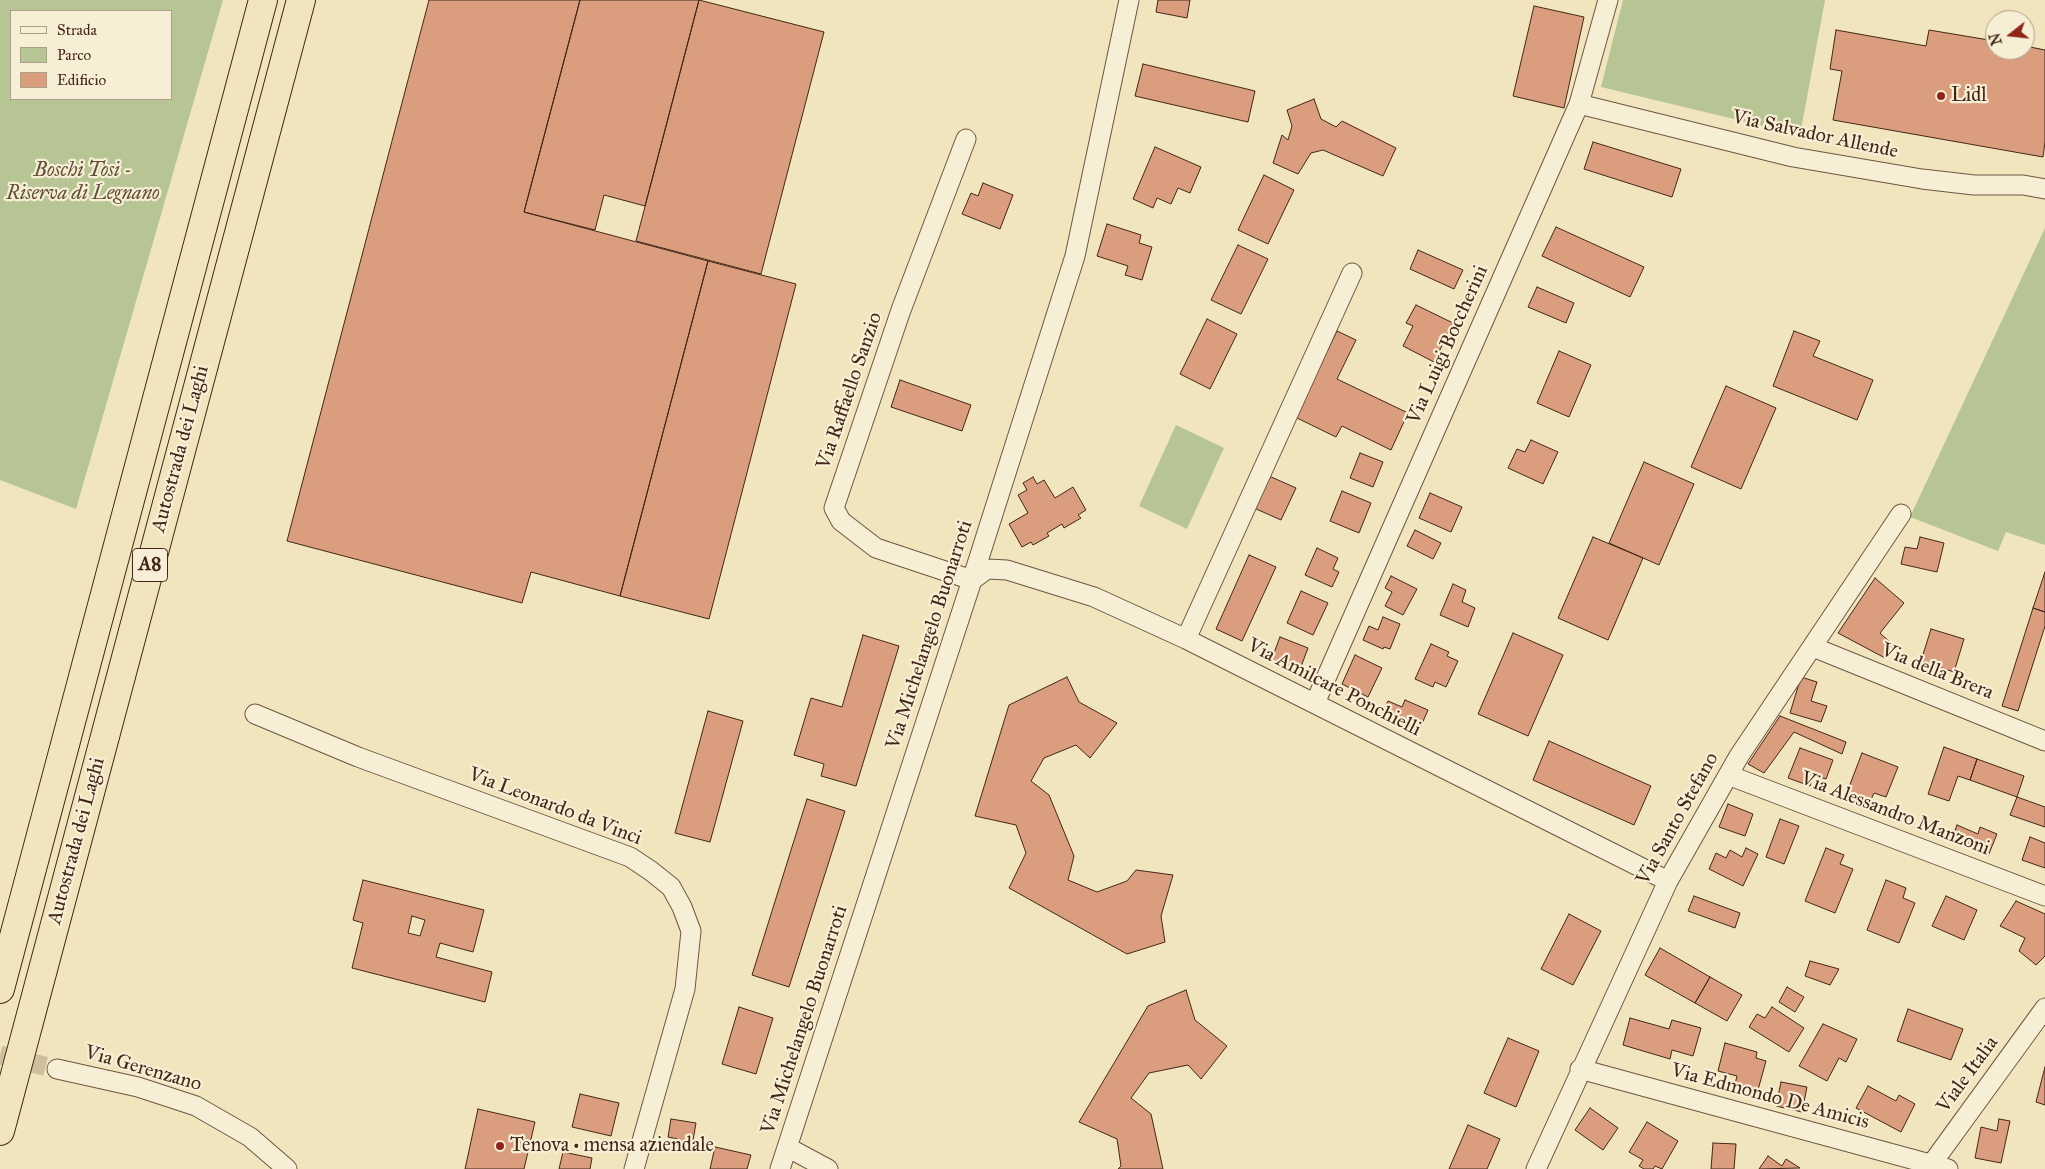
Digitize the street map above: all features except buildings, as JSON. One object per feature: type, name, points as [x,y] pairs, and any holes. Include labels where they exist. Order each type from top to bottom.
[{"type":"highway","name":"Autostrada dei Laghi","points":[[0,989],[263,0]]},
{"type":"highway","name":"Autostrada dei Laghi","points":[[0,1131],[301,0]]},
{"type":"street","name":"Via Michelangelo Buonarroti","points":[[780,1169],[972,580],[1075,256],[1129,0]]},
{"type":"street","name":"Via Luigi Boccherini","points":[[1315,703],[1579,104],[1608,0]]},
{"type":"street","name":"Via Salvador Allende","points":[[1579,104],[1793,157],[1922,179],[1974,185],[2023,186],[2045,189]]},
{"type":"street","name":"Via Raffaello Sanzio","points":[[966,139],[901,310],[834,508],[841,521],[876,548],[972,580]]},
{"type":"street","points":[[1186,639],[1352,273]]},
{"type":"street","name":"Via Santo Stefano","points":[[1536,1169],[1580,1069],[1668,881],[1739,756],[1901,514]]},
{"type":"street","name":"Via Amilcare Ponchielli","points":[[972,580],[987,570],[1007,570],[1094,597],[1186,639],[1668,881]]},
{"type":"street","name":"Via della Brera","points":[[1813,647],[2045,740]]},
{"type":"street","name":"Via Leonardo da Vinci","points":[[255,714],[358,757],[630,857],[652,871],[670,887],[682,907],[691,931],[684,989],[634,1169]]},
{"type":"street","name":"Via Alessandro Manzoni","points":[[1728,775],[2045,896]]},
{"type":"street","name":"Viale Italia","points":[[1936,1167],[2045,1008]]},
{"type":"street","name":"Via Gerenzano","points":[[57,1069],[138,1087],[196,1106],[250,1137],[287,1169]]},
{"type":"street","name":"Via Edmondo De Amicis","points":[[1580,1069],[1936,1167]]},
{"type":"street","points":[[787,1147],[828,1169]]},
{"type":"green space","name":"Boschi Tosi - Riserva di Legnano","points":[[0,0],[223,0],[76,509],[0,480]]},
{"type":"green space","points":[[1623,0],[1825,0],[1800,135],[1601,87]]},
{"type":"green space","points":[[2045,228],[2045,545],[2006,532],[1998,551],[1910,517]]},
{"type":"green space","points":[[1176,425],[1224,448],[1187,529],[1139,506]]},
{"type":"tunnel","points":[[0,1055],[57,1069]]},
{"type":"place","name":"Lidl","points":[[1941,96]]},
{"type":"place","name":"Tenova • mensa aziendale","points":[[500,1146]]}]
